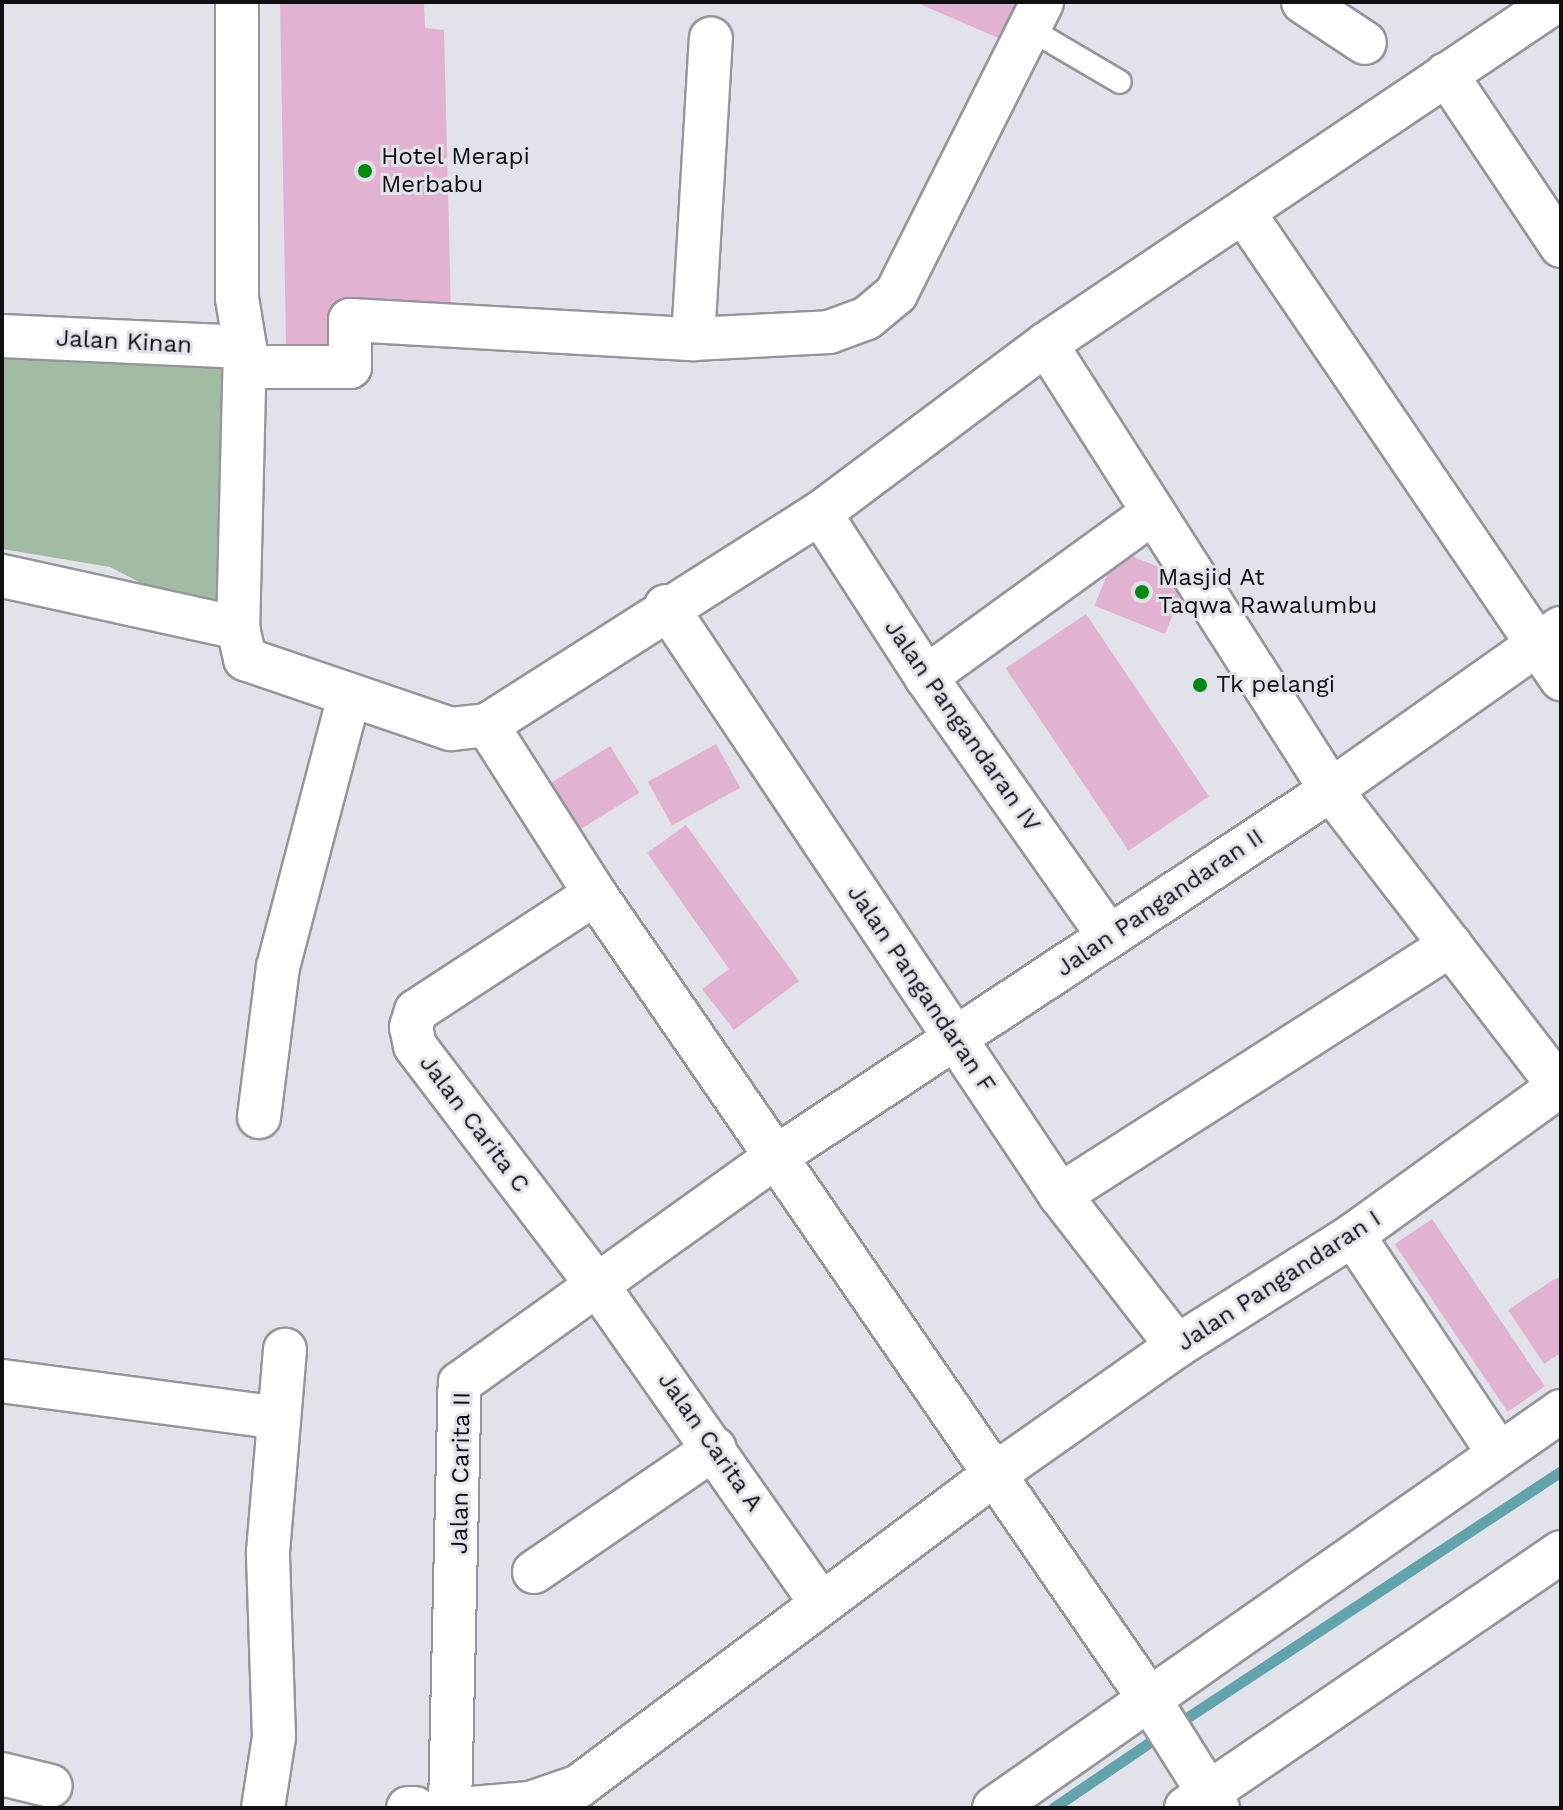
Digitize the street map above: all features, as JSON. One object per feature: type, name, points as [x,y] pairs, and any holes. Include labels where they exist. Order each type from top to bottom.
[{"type":"street","points":[[237,2],[237,298],[245,357],[238,628],[245,659],[451,729],[487,725],[671,614],[820,513],[1046,344],[1555,2]]},
{"type":"street","points":[[1303,2],[1365,43]]},
{"type":"street","points":[[711,39],[693,339],[829,332],[867,318],[896,294],[1036,15]]},
{"type":"street","points":[[1446,74],[1561,246]]},
{"type":"street","points":[[1244,213],[1549,636],[1561,679]]},
{"type":"street","name":"Jalan Kinan","points":[[2,336],[350,367],[350,320],[693,339]]},
{"type":"street","points":[[1046,344],[1150,515],[1331,790],[1560,1086]]},
{"type":"street","name":"Jalan Pangandaran IV","points":[[820,513],[926,677],[1109,936]]},
{"type":"street","points":[[926,677],[1150,515]]},
{"type":"street","points":[[2,576],[238,628]]},
{"type":"street","name":"Jalan Pangandaran F","points":[[671,614],[1060,1195],[1177,1346]]},
{"type":"street","name":"Jalan Pangandaran II","points":[[777,1156],[956,1042],[1109,936],[1331,790],[1549,636]]},
{"type":"street","points":[[259,1117],[278,967],[349,696]]},
{"type":"street","points":[[487,725],[595,894],[1155,1708],[1204,1803],[1561,1552]]},
{"type":"street","name":"Jalan Carita C","points":[[595,894],[416,1011],[411,1027],[415,1046],[598,1286]]},
{"type":"street","points":[[1060,1195],[1451,945]]},
{"type":"street","name":"Jalan Pangandaran I","points":[[472,1808],[530,1803],[579,1786],[819,1601],[995,1474],[1177,1346],[1353,1235],[1560,1086]]},
{"type":"street","name":"Jalan Carita II","points":[[450,1808],[460,1383],[777,1156]]},
{"type":"street","points":[[1353,1235],[1499,1454]]},
{"type":"street","name":"Jalan Carita A","points":[[598,1286],[715,1448],[819,1601]]},
{"type":"street","points":[[263,1808],[274,1737],[268,1552],[285,1350]]},
{"type":"street","points":[[2,1381],[278,1418]]},
{"type":"street","points":[[994,1808],[1155,1708],[1561,1411]]},
{"type":"street","points":[[534,1572],[715,1448]]},
{"type":"street","points":[[2,1774],[51,1786]]},
{"type":"street","points":[[408,1808],[415,1808]]},
{"type":"lane","points":[[1036,15],[1120,82]]},
{"type":"green space","points":[[2,341],[237,353],[221,624],[110,567],[2,549]]},
{"type":"building","name":"Hotel Merapi Merbabu","points":[[280,2],[424,2],[425,28],[444,30],[451,312],[335,344],[286,345]]},
{"type":"building","points":[[915,2],[1020,2],[1003,40]]},
{"type":"building","name":"Masjid At Taqwa Rawalumbu","points":[[1117,550],[1187,578],[1165,634],[1095,606]]},
{"type":"building","points":[[1086,614],[1209,796],[1129,851],[1006,668]]},
{"type":"building","points":[[716,744],[740,788],[672,826],[648,782]]},
{"type":"building","points":[[610,746],[639,793],[576,832],[547,785]]},
{"type":"building","points":[[686,825],[799,981],[734,1030],[702,989],[729,969],[647,853]]},
{"type":"building","points":[[1432,1219],[1545,1386],[1508,1412],[1395,1244]]},
{"type":"building","points":[[1556,1278],[1561,1278],[1561,1353],[1544,1364],[1508,1310]]},
{"type":"waterway","points":[[1176,1725],[1561,1471]]},
{"type":"waterway","points":[[1053,1808],[1162,1734]]},
{"type":"place","name":"Hotel Merapi Merbabu","points":[[365,171]]},
{"type":"place","name":"Masjid At Taqwa Rawalumbu","points":[[1142,592]]},
{"type":"place","name":"Tk pelangi","points":[[1200,685]]}]
